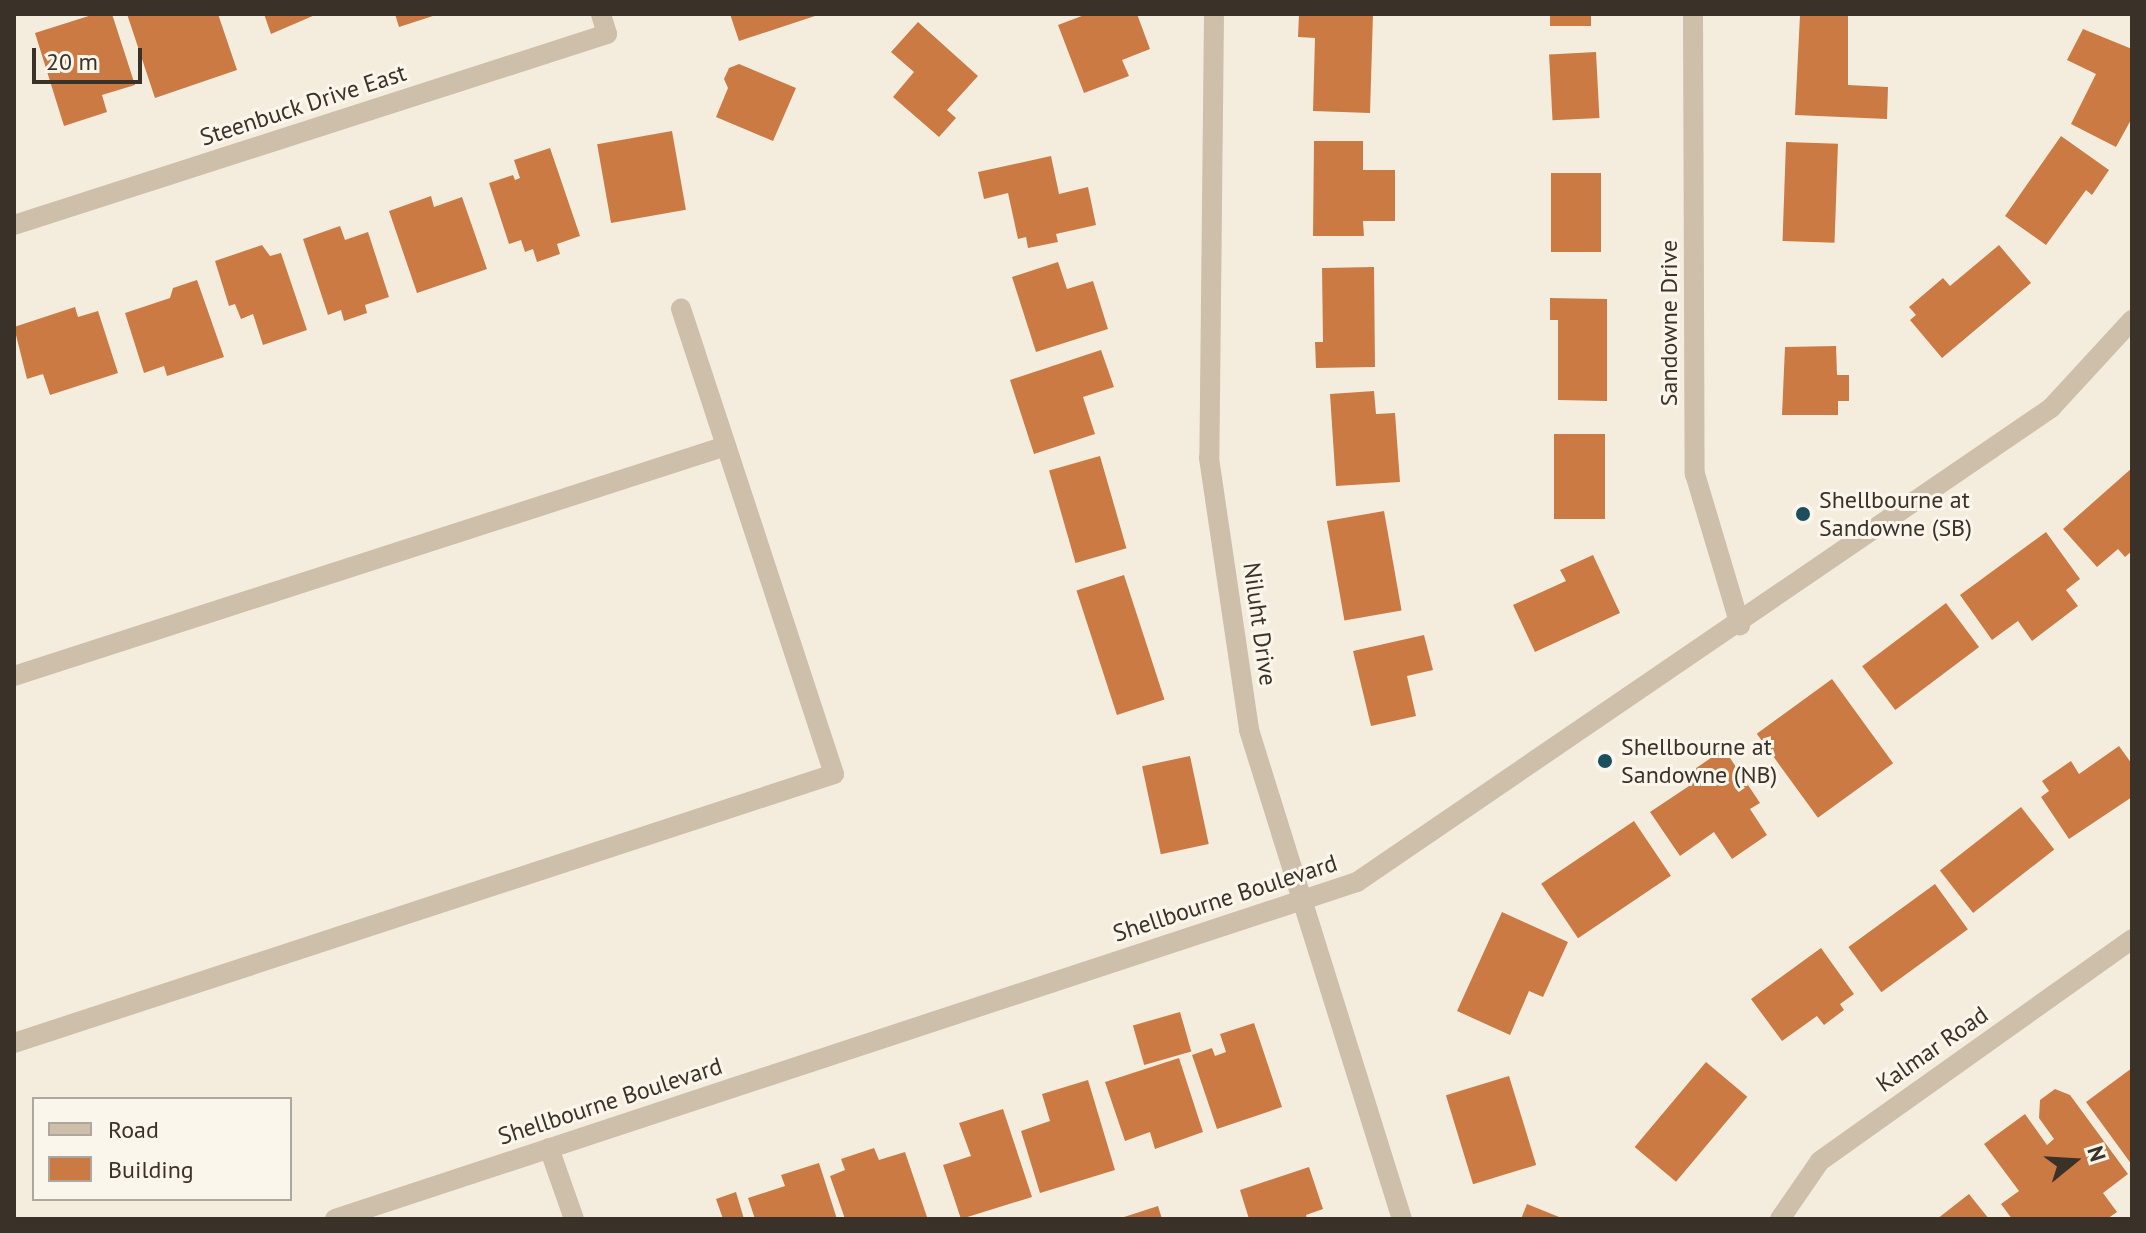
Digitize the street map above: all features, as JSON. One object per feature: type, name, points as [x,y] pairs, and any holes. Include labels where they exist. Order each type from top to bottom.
[{"type":"street","name":"Steenbuck Drive East","points":[[14,225],[607,34],[601,14]]},
{"type":"street","name":"Niluht Drive","points":[[1214,14],[1209,458],[1249,730],[1402,1219]]},
{"type":"street","name":"Sandowne Drive","points":[[1693,14],[1695,474],[1740,625]]},
{"type":"street","points":[[14,1043],[834,774],[681,309]]},
{"type":"street","name":"Shellbourne Boulevard","points":[[335,1219],[1357,882],[1740,625],[2051,408],[2132,320]]},
{"type":"street","points":[[14,676],[726,446]]},
{"type":"street","name":"Kalmar Road","points":[[1780,1219],[1820,1161],[2132,939]]},
{"type":"street","points":[[549,1148],[574,1219]]},
{"type":"building","points":[[95,14],[112,14],[135,85],[102,95],[107,112],[64,126],[35,33]]},
{"type":"building","points":[[127,14],[218,14],[237,70],[155,98]]},
{"type":"building","points":[[264,14],[315,14],[315,15],[271,34]]},
{"type":"building","points":[[395,14],[436,14],[436,15],[399,27]]},
{"type":"building","points":[[730,14],[818,14],[818,15],[739,41]]},
{"type":"building","points":[[1087,14],[1137,14],[1150,49],[1122,60],[1129,76],[1084,93],[1058,25]]},
{"type":"building","points":[[1299,14],[1373,14],[1370,113],[1313,111],[1315,38],[1298,37]]},
{"type":"building","points":[[1550,14],[1591,14],[1591,26],[1550,26]]},
{"type":"building","points":[[1848,14],[1848,85],[1888,87],[1887,119],[1795,115],[1800,15]]},
{"type":"building","points":[[918,22],[978,76],[947,110],[956,118],[939,137],[893,97],[914,72],[891,52]]},
{"type":"building","points":[[2083,29],[2132,49],[2132,118],[2116,147],[2071,124],[2096,74],[2067,60]]},
{"type":"building","points":[[1596,52],[1599,118],[1553,120],[1549,54]]},
{"type":"building","points":[[739,64],[796,88],[773,141],[716,117],[728,88],[724,79],[729,68]]},
{"type":"building","points":[[672,131],[686,210],[611,223],[597,144]]},
{"type":"building","points":[[2061,136],[2109,170],[2092,195],[2086,190],[2046,245],[2005,216]]},
{"type":"building","points":[[1314,141],[1363,141],[1363,170],[1395,170],[1395,221],[1363,221],[1364,236],[1313,236]]},
{"type":"building","points":[[1786,142],[1838,144],[1835,243],[1783,241]]},
{"type":"building","points":[[550,148],[580,236],[557,244],[560,254],[537,262],[533,249],[525,252],[521,240],[509,244],[489,183],[513,175],[515,180],[520,178],[514,160]]},
{"type":"building","points":[[1051,156],[1059,194],[1088,187],[1096,225],[1056,234],[1058,242],[1028,248],[1026,237],[1018,239],[1008,193],[984,199],[978,172]]},
{"type":"building","points":[[1551,173],[1601,173],[1601,252],[1551,252]]},
{"type":"building","points":[[431,196],[434,207],[462,197],[487,269],[417,293],[389,211]]},
{"type":"building","points":[[340,226],[345,240],[368,232],[389,297],[365,305],[367,313],[344,321],[341,310],[328,315],[303,239]]},
{"type":"building","points":[[262,245],[270,256],[281,253],[307,330],[263,345],[253,314],[241,319],[235,304],[229,306],[215,261]]},
{"type":"building","points":[[1999,245],[2031,283],[1942,358],[1910,320],[1916,315],[1909,307],[1943,278],[1950,286]]},
{"type":"building","points":[[1058,262],[1067,289],[1093,281],[1108,329],[1036,352],[1012,277]]},
{"type":"building","points":[[1374,267],[1375,367],[1316,368],[1315,342],[1323,342],[1322,268]]},
{"type":"building","points":[[197,280],[224,357],[167,376],[164,366],[144,373],[125,313],[170,298],[173,288]]},
{"type":"building","points":[[1550,298],[1607,299],[1607,401],[1558,400],[1558,320],[1550,320]]},
{"type":"building","points":[[75,307],[78,317],[98,311],[118,373],[50,395],[43,374],[27,379],[14,327]]},
{"type":"building","points":[[1836,346],[1837,375],[1849,375],[1849,401],[1838,401],[1838,415],[1782,415],[1785,347]]},
{"type":"building","points":[[1101,350],[1114,387],[1083,397],[1095,434],[1034,454],[1010,380]]},
{"type":"building","points":[[1374,391],[1376,414],[1395,413],[1400,482],[1336,486],[1330,394]]},
{"type":"building","points":[[1554,434],[1605,434],[1605,519],[1554,519]]},
{"type":"building","points":[[1100,456],[1126,548],[1076,563],[1049,471]]},
{"type":"building","points":[[2132,468],[2132,551],[2125,557],[2118,549],[2097,567],[2063,529]]},
{"type":"building","points":[[1384,511],[1402,610],[1344,621],[1327,521]]},
{"type":"building","points":[[2046,532],[2080,579],[2066,590],[2078,606],[2032,641],[2018,621],[1992,640],[1960,595]]},
{"type":"building","points":[[1593,555],[1620,613],[1535,652],[1513,605],[1566,581],[1560,570]]},
{"type":"building","points":[[1124,575],[1164,700],[1117,715],[1076,590]]},
{"type":"building","points":[[1946,603],[1979,647],[1895,710],[1862,666]]},
{"type":"building","points":[[1424,635],[1433,670],[1407,676],[1416,716],[1371,726],[1353,651]]},
{"type":"building","points":[[1832,679],[1893,763],[1818,818],[1757,734]]},
{"type":"building","points":[[2119,746],[2132,764],[2132,797],[2069,839],[2041,797],[2049,791],[2042,781],[2071,761],[2079,774]]},
{"type":"building","points":[[1724,749],[1760,803],[1750,809],[1767,835],[1732,859],[1714,832],[1680,856],[1650,812],[1689,786],[1683,777]]},
{"type":"building","points":[[1190,756],[1209,844],[1161,854],[1142,766]]},
{"type":"building","points":[[2021,807],[2054,850],[1973,913],[1940,870]]},
{"type":"building","points":[[1634,821],[1671,876],[1578,938],[1541,884]]},
{"type":"building","points":[[1935,884],[1968,929],[1881,992],[1848,947]]},
{"type":"building","points":[[1502,912],[1568,942],[1543,997],[1529,991],[1510,1035],[1457,1011]]},
{"type":"building","points":[[1821,948],[1854,994],[1840,1004],[1844,1010],[1824,1025],[1817,1016],[1782,1041],[1751,999]]},
{"type":"building","points":[[1180,1012],[1191,1051],[1144,1065],[1133,1026]]},
{"type":"building","points":[[1254,1023],[1282,1107],[1217,1129],[1192,1055],[1212,1048],[1215,1056],[1226,1052],[1220,1034]]},
{"type":"building","points":[[1179,1058],[1203,1132],[1155,1149],[1150,1132],[1125,1141],[1105,1082]]},
{"type":"building","points":[[1706,1062],[1747,1097],[1676,1182],[1635,1147]]},
{"type":"building","points":[[2132,1068],[2132,1165],[2086,1102]]},
{"type":"building","points":[[1509,1076],[1536,1165],[1473,1184],[1446,1095]]},
{"type":"building","points":[[1088,1080],[1115,1170],[1040,1193],[1021,1131],[1050,1121],[1042,1094]]},
{"type":"building","points":[[2055,1089],[2070,1095],[2128,1174],[2103,1193],[2117,1212],[2107,1219],[2012,1219],[2001,1204],[2019,1191],[1984,1144],[2025,1114],[2047,1145],[2054,1139],[2039,1118],[2040,1100]]},
{"type":"building","points":[[1003,1109],[1032,1197],[961,1219],[943,1165],[971,1156],[959,1123]]},
{"type":"building","points":[[874,1148],[879,1160],[905,1152],[927,1217],[845,1219],[830,1176],[845,1170],[841,1159]]},
{"type":"building","points":[[819,1163],[837,1219],[755,1219],[748,1198],[785,1186],[781,1175]]},
{"type":"building","points":[[1309,1167],[1323,1209],[1306,1215],[1307,1219],[1249,1219],[1240,1190]]},
{"type":"building","points":[[736,1192],[744,1219],[723,1219],[716,1199]]},
{"type":"building","points":[[1969,1194],[1989,1219],[1937,1219]]},
{"type":"building","points":[[1527,1204],[1564,1219],[1521,1219]]},
{"type":"building","points":[[1158,1206],[1162,1219],[1121,1219],[1121,1218]]},
{"type":"place","name":"Shellbourne at Sandowne (SB)","points":[[1803,514]]},
{"type":"place","name":"Shellbourne at Sandowne (NB)","points":[[1605,761]]}]
